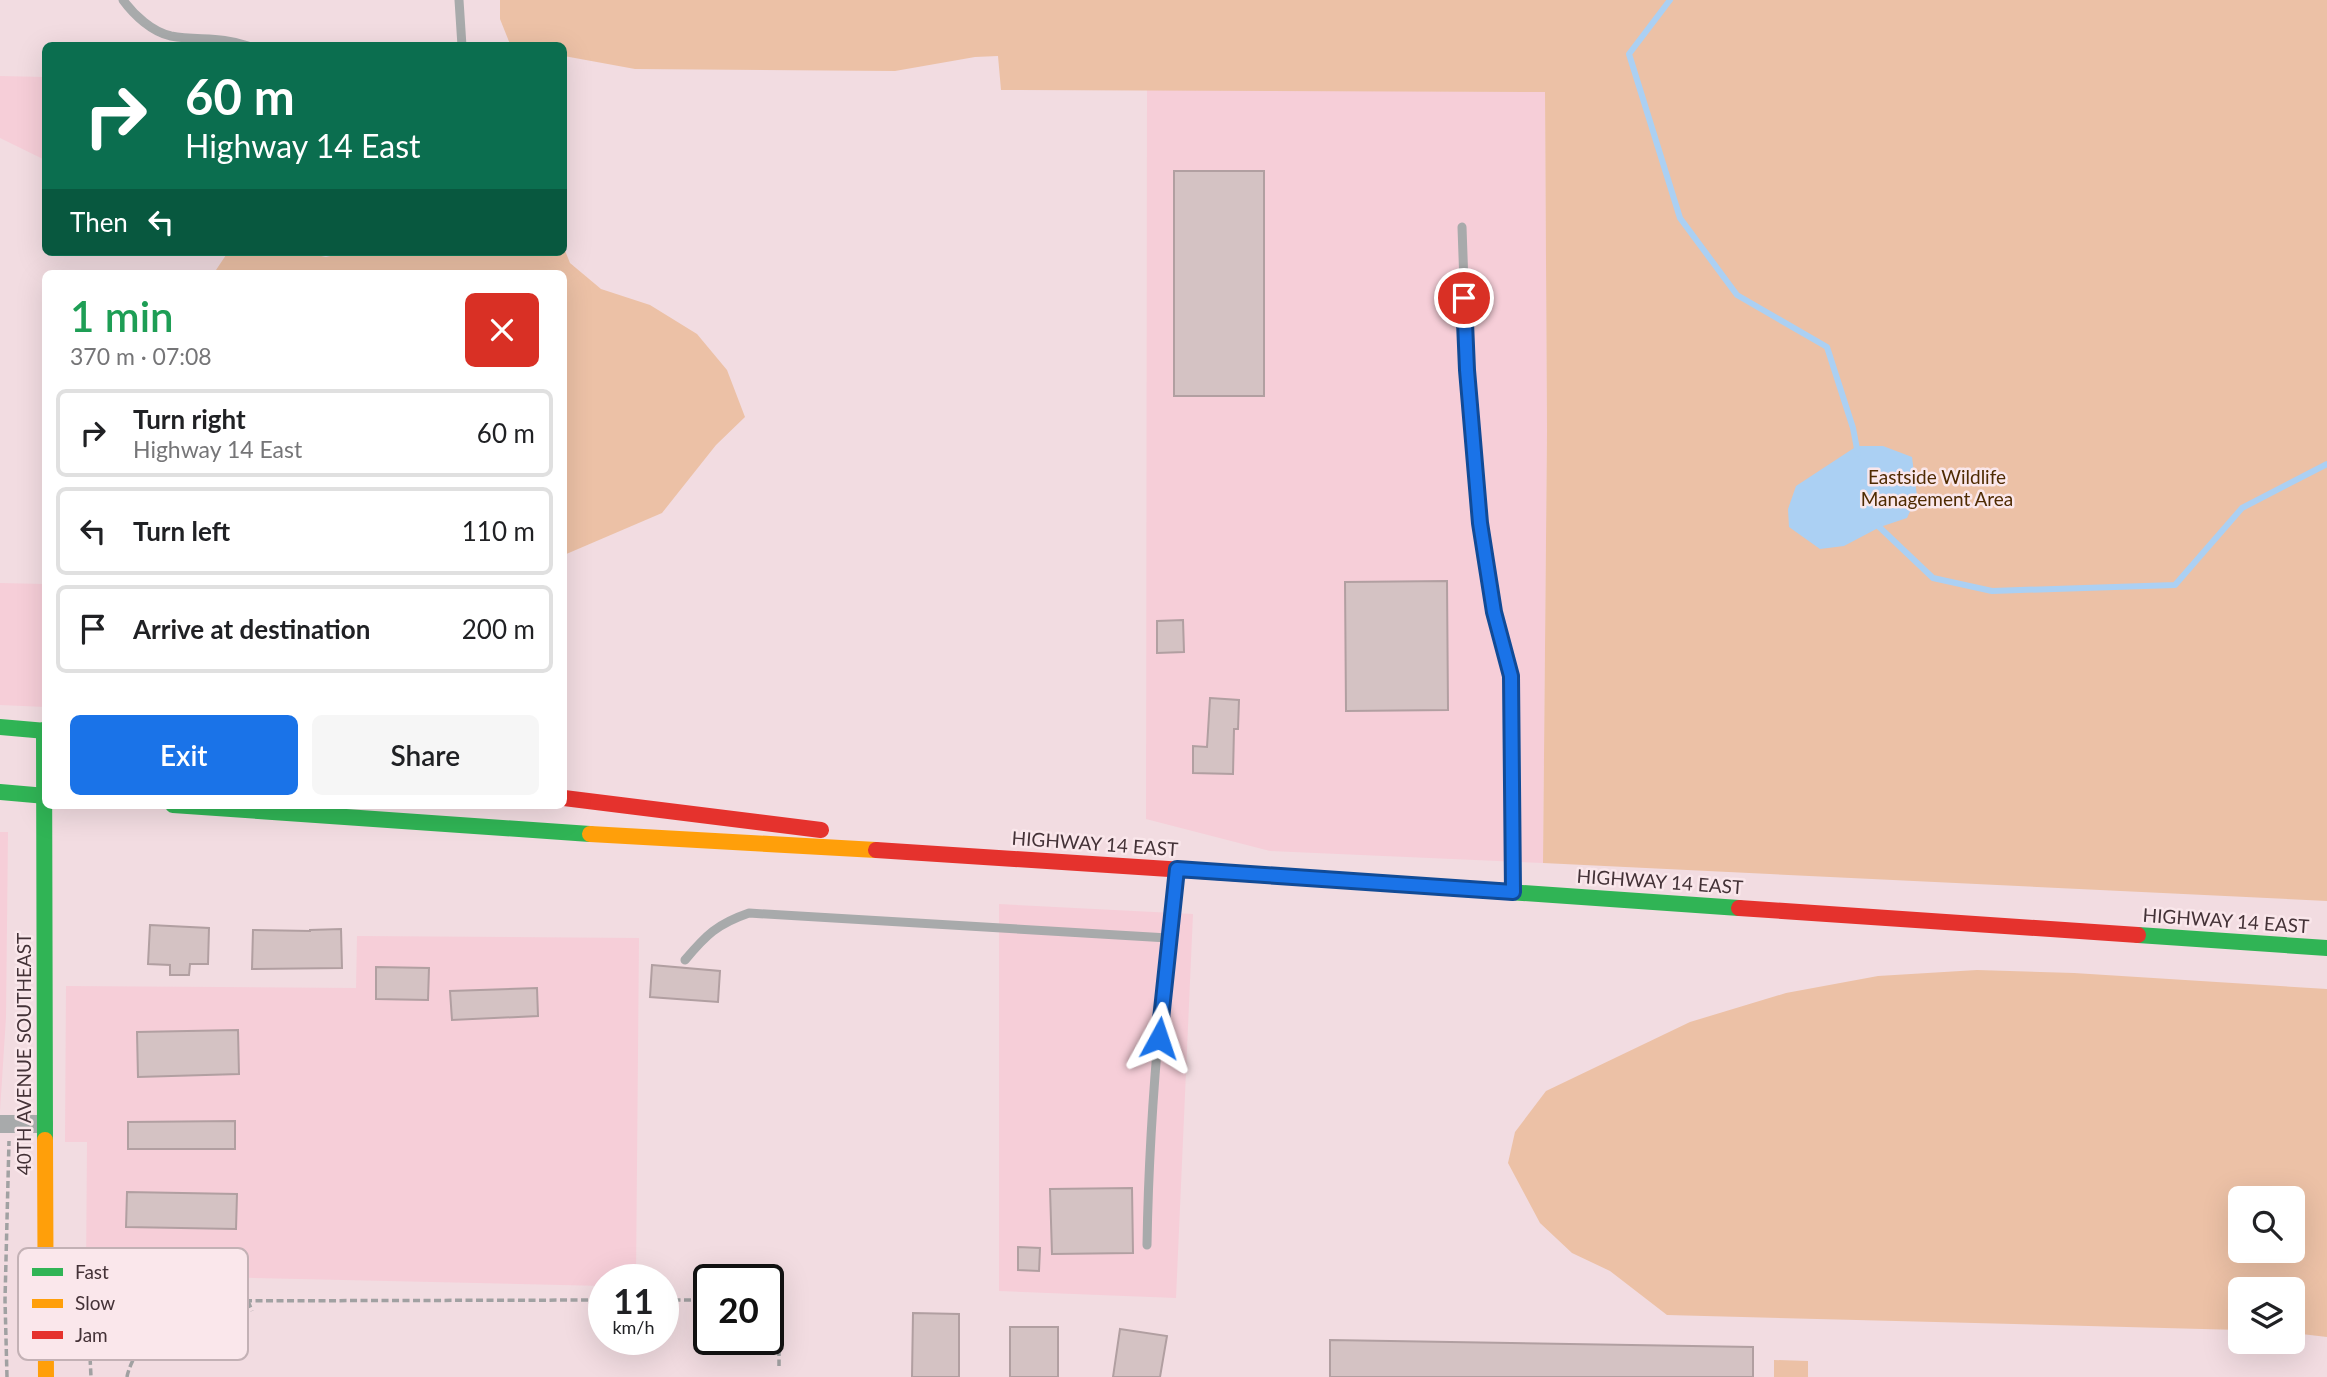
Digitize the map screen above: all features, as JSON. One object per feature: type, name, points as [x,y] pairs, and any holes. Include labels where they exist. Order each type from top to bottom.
[{"type":"main road","points":[[0,727],[42,731]]},
{"type":"main road","points":[[0,792],[42,795]]},
{"type":"main road","name":"HIGHWAY 14 EAST","points":[[567,798],[826,831],[991,856]]},
{"type":"main road","name":"40TH AVENUE SOUTHEAST","points":[[44,809],[45,1248]]},
{"type":"main road","name":"HIGHWAY 14 EAST","points":[[231,809],[668,839],[991,856],[2327,948]]},
{"type":"street","points":[[4,1124],[44,1124]]},
{"type":"lane","points":[[123,0],[131,12],[155,30],[171,36],[234,42]]},
{"type":"lane","points":[[459,0],[461,42]]},
{"type":"lane","points":[[1462,227],[1467,370],[1480,523],[1494,612],[1511,676],[1513,892]]},
{"type":"lane","points":[[1147,1245],[1149,1146],[1177,869]]},
{"type":"lane","points":[[685,960],[704,938],[727,921],[749,913],[1168,938]]},
{"type":"path","points":[[4,1124],[9,1202],[5,1300],[7,1377]]},
{"type":"path","points":[[251,1311],[248,1301],[588,1300]]},
{"type":"path","points":[[779,1355],[779,1366]]},
{"type":"path","points":[[127,1377],[133,1360]]},
{"type":"shaded area","points":[[0,76],[42,77],[42,159],[0,138]]},
{"type":"shaded area","points":[[1147,89],[1545,92],[1547,431],[1543,863],[1270,851],[1146,819]]},
{"type":"shaded area","points":[[0,583],[42,584],[42,707],[0,705]]},
{"type":"shaded area","points":[[0,832],[8,832],[6,1017],[0,1111]]},
{"type":"shaded area","points":[[999,904],[1193,914],[1176,1298],[999,1291]]},
{"type":"shaded area","points":[[357,936],[639,938],[636,1264],[588,1264],[588,1286],[248,1278],[248,1248],[86,1248],[87,1142],[65,1142],[66,986],[356,988]]},
{"type":"green space","name":"Eastside Wildlife Management Area","points":[[500,0],[2327,0],[2327,901],[1543,863],[1547,431],[1545,92],[1001,90],[998,56],[975,57],[895,71],[635,69],[567,57],[567,42],[509,42],[500,19]]},
{"type":"green space","points":[[225,256],[567,256],[570,263],[601,289],[650,305],[697,334],[727,370],[745,417],[716,445],[662,513],[567,554],[567,270],[216,270]]},
{"type":"green space","points":[[1977,970],[2074,973],[2327,989],[2327,1337],[2305,1334],[2305,1277],[2228,1277],[2228,1330],[1667,1315],[1610,1271],[1572,1253],[1540,1223],[1508,1163],[1515,1132],[1546,1091],[1690,1022],[1786,993],[1878,976]]},
{"type":"green space","points":[[1774,1360],[1808,1361],[1808,1377],[1774,1377]]},
{"type":"water","points":[[1857,446],[1883,446],[1912,457],[1917,496],[1907,518],[1880,527],[1844,546],[1820,549],[1789,527],[1788,509],[1796,486]]},
{"type":"building","points":[[1174,171],[1264,171],[1264,396],[1174,396]]},
{"type":"building","points":[[1447,581],[1448,710],[1346,711],[1345,582]]},
{"type":"building","points":[[1183,620],[1184,652],[1157,653],[1157,621]]},
{"type":"building","points":[[1210,698],[1239,700],[1238,729],[1234,729],[1233,774],[1193,773],[1193,746],[1207,747]]},
{"type":"building","points":[[150,925],[209,928],[208,964],[190,964],[189,975],[170,975],[170,965],[148,964]]},
{"type":"building","points":[[341,929],[342,968],[252,969],[253,930]]},
{"type":"building","points":[[652,965],[720,971],[718,1002],[650,997]]},
{"type":"building","points":[[376,967],[429,968],[428,1000],[376,999]]},
{"type":"building","points":[[537,988],[538,1016],[452,1020],[450,991]]},
{"type":"building","points":[[238,1030],[239,1074],[138,1077],[137,1032]]},
{"type":"building","points":[[235,1121],[235,1149],[128,1149],[128,1122]]},
{"type":"building","points":[[1132,1188],[1133,1253],[1052,1254],[1050,1189]]},
{"type":"building","points":[[127,1192],[237,1194],[236,1229],[126,1227]]},
{"type":"building","points":[[1018,1247],[1040,1248],[1039,1271],[1018,1270]]},
{"type":"building","points":[[913,1313],[959,1314],[959,1377],[912,1377]]},
{"type":"building","points":[[1010,1327],[1058,1327],[1058,1377],[1010,1377]]},
{"type":"building","points":[[1120,1329],[1167,1336],[1160,1377],[1113,1377]]},
{"type":"building","points":[[1330,1340],[1753,1347],[1753,1377],[1330,1377]]},
{"type":"waterway","points":[[1670,0],[1629,54],[1680,218],[1737,295],[1827,347],[1853,428],[1858,454]]},
{"type":"waterway","points":[[1874,522],[1933,578],[1992,591],[2175,585],[2242,508],[2327,464]]},
{"type":"traffic: fast","points":[[0,727],[42,731]]},
{"type":"traffic: fast","points":[[0,792],[42,796]]},
{"type":"traffic: fast","points":[[44,809],[45,1140]]},
{"type":"traffic: fast","points":[[231,809],[590,834]]},
{"type":"traffic: fast","points":[[1307,878],[1739,908]]},
{"type":"traffic: fast","points":[[2138,935],[2327,948]]},
{"type":"traffic: slow","points":[[590,834],[876,850]]},
{"type":"traffic: slow","points":[[45,1140],[45,1248]]},
{"type":"traffic: slow","points":[[46,1360],[46,1377]]},
{"type":"traffic: jam","points":[[567,798],[821,830]]},
{"type":"traffic: jam","points":[[876,850],[1307,878]]},
{"type":"traffic: jam","points":[[1739,908],[2138,935]]},
{"type":"route","points":[[1159,1038],[1177,869],[1513,892],[1511,676],[1494,612],[1480,523],[1467,370],[1464,298]]}]
